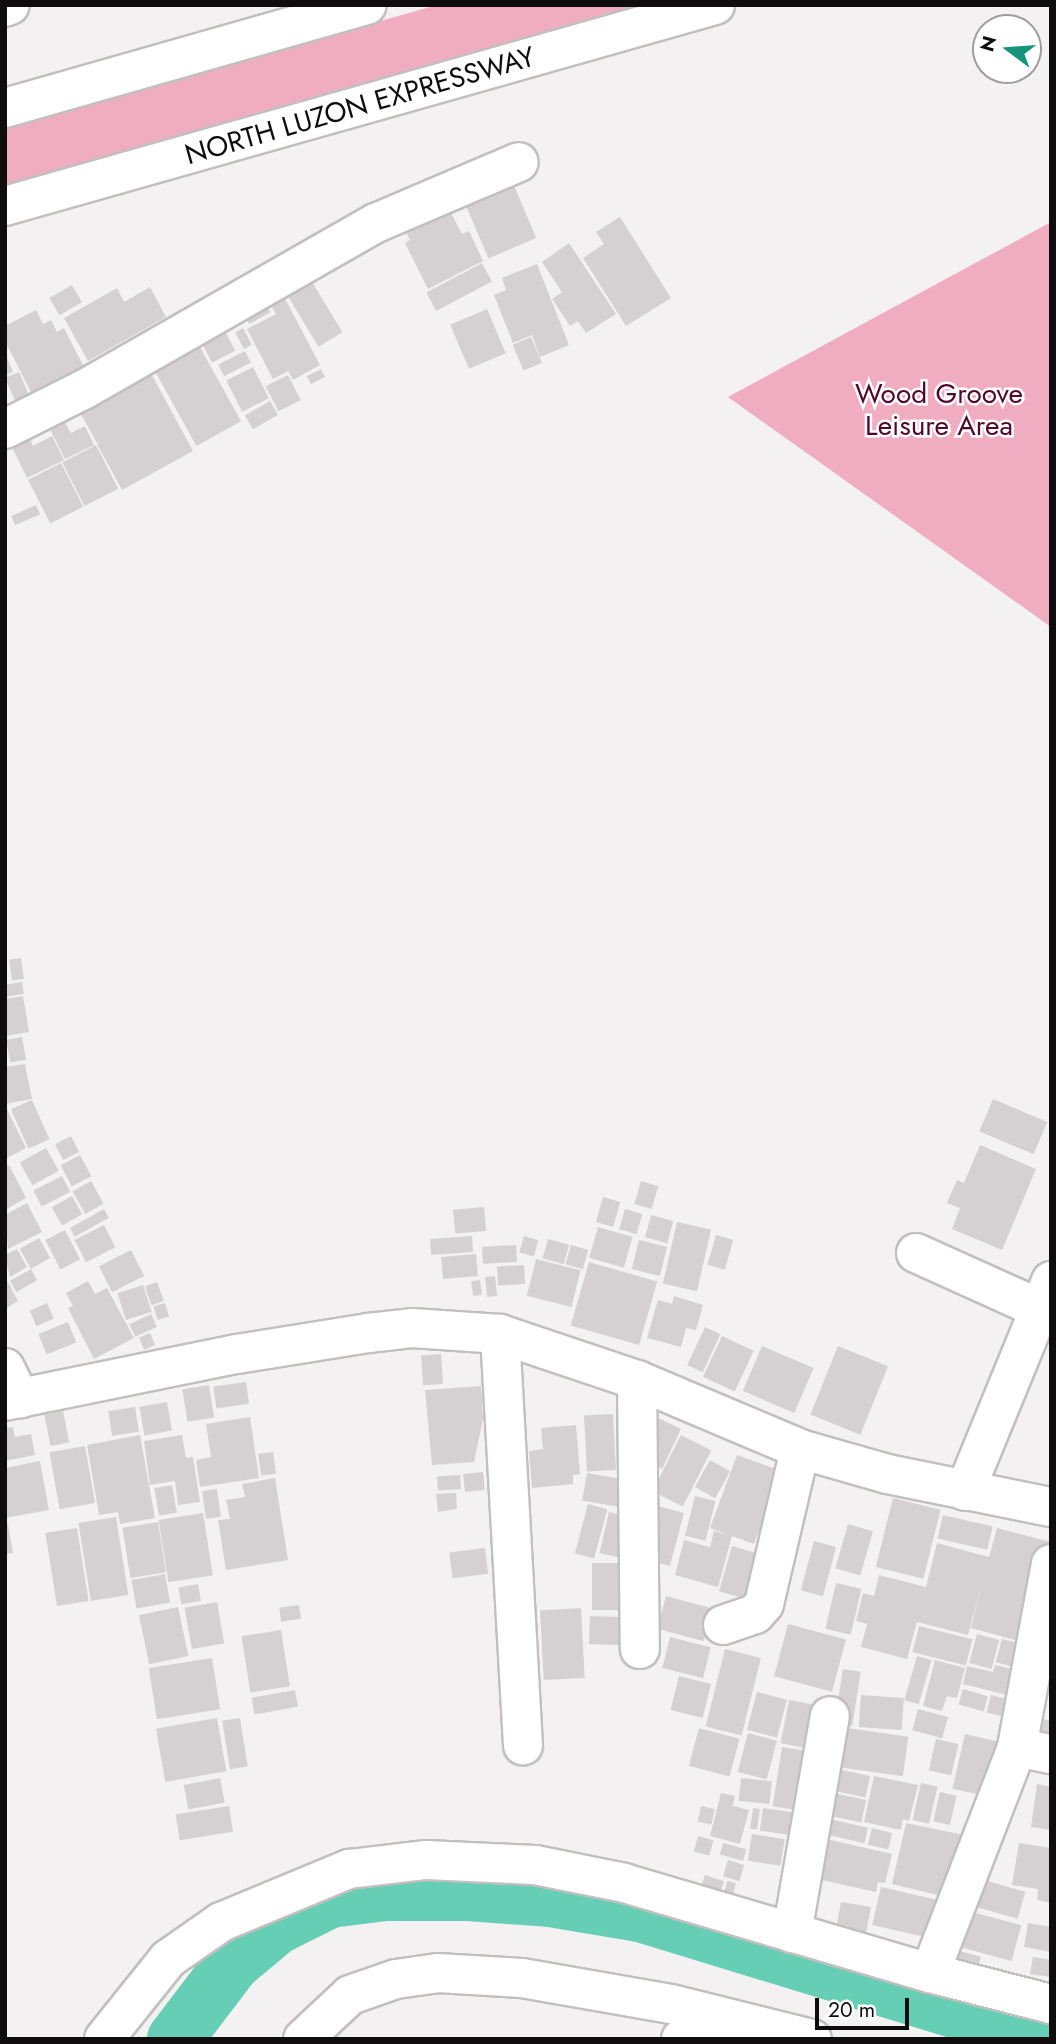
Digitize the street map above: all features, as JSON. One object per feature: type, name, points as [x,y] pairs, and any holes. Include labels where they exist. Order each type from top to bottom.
[{"type":"main road","points":[[5,108],[367,5]]},
{"type":"main road","name":"NORTH LUZON EXPRESSWAY","points":[[5,206],[715,5]]},
{"type":"main road","points":[[5,429],[83,390],[376,223],[519,162]]},
{"type":"main road","points":[[915,1253],[1047,1302],[965,1491]]},
{"type":"main road","points":[[10,1389],[411,1328],[500,1334],[637,1380],[800,1449],[965,1491],[1051,1507]]},
{"type":"main road","points":[[500,1334],[523,1745]]},
{"type":"main road","points":[[637,1380],[640,1649]]},
{"type":"main road","points":[[723,1625],[755,1614],[764,1604],[800,1449]]},
{"type":"main road","points":[[930,1973],[1034,1750],[1051,1564]]},
{"type":"main road","points":[[792,1934],[830,1716]]},
{"type":"main road","points":[[104,2039],[169,1959],[221,1922],[349,1869],[426,1860],[535,1865],[624,1883],[792,1934],[1051,2004]]},
{"type":"main road","points":[[303,2039],[350,1995],[396,1979],[438,1973],[522,1978],[734,2020],[792,2036]]},
{"type":"main road","points":[[681,2039],[734,2020]]},
{"type":"green space","points":[[437,5],[670,5],[5,194],[5,127]]},
{"type":"green space","name":"Wood Groove Leisure Area","points":[[1051,222],[1051,627],[728,397]]},
{"type":"building","points":[[512,181],[536,238],[488,258],[464,201]]},
{"type":"building","points":[[449,209],[462,234],[469,231],[483,261],[428,289],[405,243],[410,240],[399,219]]},
{"type":"building","points":[[620,217],[671,298],[626,326],[583,258],[604,244],[596,232]]},
{"type":"building","points":[[569,243],[616,314],[586,333],[578,321],[570,326],[552,299],[562,292],[542,262]]},
{"type":"building","points":[[482,263],[492,282],[436,311],[426,293]]},
{"type":"building","points":[[537,264],[569,345],[540,357],[532,335],[513,343],[494,295],[506,290],[502,278]]},
{"type":"building","points":[[311,280],[342,332],[318,347],[287,294]]},
{"type":"building","points":[[72,285],[82,302],[59,315],[49,298]]},
{"type":"building","points":[[150,287],[166,317],[88,361],[64,318],[117,288],[124,302]]},
{"type":"building","points":[[282,293],[320,365],[293,380],[288,371],[273,379],[247,329],[276,314],[268,300]]},
{"type":"building","points":[[264,301],[270,312],[249,324],[243,313]]},
{"type":"building","points":[[487,309],[506,353],[469,369],[450,325]]},
{"type":"building","points":[[36,310],[43,324],[51,320],[57,332],[64,328],[87,373],[35,400],[5,341],[5,326]]},
{"type":"building","points":[[222,325],[235,351],[212,363],[199,337]]},
{"type":"building","points":[[243,328],[252,345],[244,349],[235,332]]},
{"type":"building","points":[[531,337],[542,363],[524,371],[513,345]]},
{"type":"building","points":[[196,340],[241,421],[196,446],[151,365]]},
{"type":"building","points":[[245,351],[251,363],[224,376],[218,365]]},
{"type":"building","points":[[5,353],[13,372],[5,375]]},
{"type":"building","points":[[253,367],[269,398],[242,412],[226,381]]},
{"type":"building","points":[[148,368],[193,451],[122,490],[97,444],[101,441],[97,443],[77,407]]},
{"type":"building","points":[[321,369],[325,377],[311,384],[307,376]]},
{"type":"building","points":[[19,372],[31,400],[17,405],[5,378]]},
{"type":"building","points":[[288,375],[301,400],[278,411],[266,386]]},
{"type":"building","points":[[270,401],[278,415],[253,429],[245,416]]},
{"type":"building","points":[[63,419],[71,433],[85,426],[94,445],[65,459],[49,427]]},
{"type":"building","points":[[27,432],[33,446],[52,436],[64,460],[27,478],[9,441]]},
{"type":"building","points":[[96,445],[118,489],[84,506],[62,462]]},
{"type":"building","points":[[61,463],[83,507],[50,523],[28,480]]},
{"type":"building","points":[[36,505],[40,514],[15,525],[11,516]]},
{"type":"building","points":[[21,958],[24,979],[12,980],[9,960]]},
{"type":"building","points":[[22,982],[24,994],[7,997],[5,985]]},
{"type":"building","points":[[23,996],[29,1032],[5,1036],[5,999]]},
{"type":"building","points":[[22,1037],[26,1060],[10,1062],[6,1040]]},
{"type":"building","points":[[25,1064],[32,1099],[5,1104],[5,1067]]},
{"type":"building","points":[[993,1099],[1047,1122],[1034,1154],[979,1131]]},
{"type":"building","points":[[32,1100],[49,1139],[28,1149],[11,1109]]},
{"type":"building","points":[[5,1105],[26,1148],[5,1159]]},
{"type":"building","points":[[71,1136],[79,1152],[63,1160],[55,1144]]},
{"type":"building","points":[[980,1145],[1036,1169],[1002,1250],[952,1229],[960,1208],[947,1203],[957,1180],[964,1183]]},
{"type":"building","points":[[46,1148],[59,1171],[32,1185],[20,1163]]},
{"type":"building","points":[[80,1155],[91,1176],[72,1187],[61,1165]]},
{"type":"building","points":[[9,1165],[26,1198],[5,1210],[5,1167]]},
{"type":"building","points":[[62,1176],[70,1192],[42,1207],[33,1191]]},
{"type":"building","points":[[91,1181],[104,1204],[85,1214],[73,1191]]},
{"type":"building","points":[[641,1181],[658,1186],[652,1209],[634,1204]]},
{"type":"building","points":[[72,1196],[82,1214],[62,1226],[52,1207]]},
{"type":"building","points":[[603,1197],[620,1202],[613,1227],[596,1222]]},
{"type":"building","points":[[27,1203],[42,1232],[8,1249],[5,1215]]},
{"type":"building","points":[[484,1207],[486,1231],[455,1234],[453,1210]]},
{"type":"building","points":[[104,1209],[109,1218],[75,1237],[70,1228]]},
{"type":"building","points":[[625,1209],[642,1214],[637,1234],[619,1229]]},
{"type":"building","points":[[651,1215],[673,1221],[667,1243],[645,1237]]},
{"type":"building","points":[[677,1222],[711,1230],[697,1291],[663,1283]]},
{"type":"building","points":[[104,1225],[115,1247],[86,1262],[75,1240]]},
{"type":"building","points":[[598,1227],[633,1237],[624,1268],[589,1258]]},
{"type":"building","points":[[65,1230],[80,1259],[60,1269],[45,1240]]},
{"type":"building","points":[[716,1235],[733,1240],[725,1270],[707,1265]]},
{"type":"building","points":[[472,1236],[473,1252],[431,1255],[430,1239]]},
{"type":"building","points":[[524,1236],[538,1240],[534,1256],[519,1252]]},
{"type":"building","points":[[39,1238],[50,1258],[31,1269],[20,1249]]},
{"type":"building","points":[[548,1239],[569,1245],[564,1264],[542,1258]]},
{"type":"building","points":[[639,1240],[667,1247],[660,1276],[632,1269]]},
{"type":"building","points":[[516,1245],[517,1262],[483,1264],[482,1247]]},
{"type":"building","points":[[571,1245],[588,1250],[583,1269],[565,1264]]},
{"type":"building","points":[[17,1249],[27,1267],[10,1277],[5,1255]]},
{"type":"building","points":[[131,1250],[144,1276],[112,1292],[99,1266]]},
{"type":"building","points":[[476,1254],[478,1276],[443,1279],[441,1257]]},
{"type":"building","points":[[536,1259],[581,1270],[571,1307],[527,1296]]},
{"type":"building","points":[[589,1262],[657,1282],[639,1345],[571,1325]]},
{"type":"building","points":[[524,1265],[525,1284],[498,1285],[497,1266]]},
{"type":"building","points":[[31,1269],[37,1280],[16,1292],[10,1281]]},
{"type":"building","points":[[495,1276],[497,1296],[487,1297],[485,1277]]},
{"type":"building","points":[[480,1280],[482,1295],[473,1296],[471,1281]]},
{"type":"building","points":[[88,1281],[95,1294],[107,1288],[134,1338],[94,1359],[68,1308],[73,1306],[66,1293]]},
{"type":"building","points":[[8,1282],[18,1301],[5,1309],[5,1283]]},
{"type":"building","points":[[157,1282],[164,1301],[152,1305],[145,1286]]},
{"type":"building","points":[[143,1285],[152,1312],[126,1320],[117,1293]]},
{"type":"building","points":[[674,1296],[703,1305],[696,1330],[686,1328],[681,1347],[647,1338],[658,1300],[672,1304]]},
{"type":"building","points":[[47,1303],[54,1319],[37,1326],[30,1311]]},
{"type":"building","points":[[165,1303],[169,1316],[158,1320],[154,1307]]},
{"type":"building","points":[[151,1314],[157,1327],[135,1337],[129,1324]]},
{"type":"building","points":[[68,1322],[76,1342],[47,1354],[38,1334]]},
{"type":"building","points":[[705,1327],[720,1334],[703,1372],[687,1365]]},
{"type":"building","points":[[150,1333],[155,1345],[144,1350],[139,1338]]},
{"type":"building","points":[[722,1336],[754,1351],[735,1392],[703,1377]]},
{"type":"building","points":[[762,1346],[814,1368],[794,1413],[743,1391]]},
{"type":"building","points":[[838,1346],[888,1366],[860,1435],[810,1415]]},
{"type":"building","points":[[441,1354],[443,1384],[423,1385],[421,1355]]},
{"type":"building","points":[[246,1382],[249,1404],[216,1408],[213,1387]]},
{"type":"building","points":[[209,1385],[214,1418],[187,1422],[182,1389]]},
{"type":"building","points":[[481,1386],[483,1419],[474,1462],[432,1465],[425,1390]]},
{"type":"building","points":[[167,1402],[172,1431],[144,1435],[139,1407]]},
{"type":"building","points":[[135,1407],[139,1432],[112,1436],[108,1411]]},
{"type":"building","points":[[63,1411],[69,1442],[50,1446],[44,1415]]},
{"type":"building","points":[[613,1414],[616,1470],[587,1471],[584,1416]]},
{"type":"building","points":[[652,1415],[681,1429],[662,1469],[648,1462]]},
{"type":"building","points":[[250,1417],[259,1478],[200,1487],[196,1460],[211,1457],[206,1424]]},
{"type":"building","points":[[576,1425],[580,1474],[573,1475],[573,1484],[532,1488],[529,1451],[543,1449],[541,1428]]},
{"type":"building","points":[[13,1427],[15,1437],[31,1434],[35,1455],[5,1461],[5,1428]]},
{"type":"building","points":[[140,1435],[155,1518],[120,1524],[118,1512],[99,1515],[87,1445]]},
{"type":"building","points":[[182,1435],[186,1458],[193,1457],[200,1502],[178,1505],[175,1481],[150,1485],[144,1441]]},
{"type":"building","points":[[681,1435],[711,1450],[683,1507],[652,1491]]},
{"type":"building","points":[[85,1446],[95,1503],[60,1509],[50,1452]]},
{"type":"building","points":[[273,1452],[276,1474],[261,1476],[258,1454]]},
{"type":"building","points":[[737,1455],[781,1471],[754,1544],[732,1536],[718,1587],[675,1575],[684,1540],[710,1547],[714,1531],[729,1535],[710,1528]]},
{"type":"building","points":[[710,1460],[730,1471],[715,1498],[695,1487]]},
{"type":"building","points":[[40,1461],[49,1510],[5,1518],[5,1468]]},
{"type":"building","points":[[483,1472],[485,1490],[465,1492],[463,1474]]},
{"type":"building","points":[[587,1473],[628,1480],[623,1508],[582,1501]]},
{"type":"building","points":[[460,1475],[461,1489],[438,1491],[437,1477]]},
{"type":"building","points":[[275,1478],[288,1560],[226,1570],[218,1520],[230,1519],[226,1500],[245,1497],[242,1484]]},
{"type":"building","points":[[172,1485],[177,1513],[159,1516],[154,1488]]},
{"type":"building","points":[[217,1489],[221,1517],[206,1519],[202,1491]]},
{"type":"building","points":[[456,1493],[457,1509],[438,1512],[436,1494]]},
{"type":"building","points":[[695,1496],[715,1501],[705,1541],[685,1536]]},
{"type":"building","points":[[893,1498],[941,1510],[923,1579],[876,1567]]},
{"type":"building","points":[[588,1504],[607,1509],[594,1558],[575,1553]]},
{"type":"building","points":[[658,1506],[684,1513],[670,1566],[644,1559]]},
{"type":"building","points":[[609,1512],[630,1517],[621,1558],[600,1553]]},
{"type":"building","points":[[203,1513],[213,1575],[168,1582],[159,1520]]},
{"type":"building","points":[[943,1515],[993,1526],[987,1550],[938,1538]]},
{"type":"building","points":[[116,1517],[128,1595],[91,1601],[78,1523]]},
{"type":"building","points":[[158,1522],[166,1572],[130,1578],[122,1528]]},
{"type":"building","points":[[8,1524],[13,1553],[5,1554],[5,1525]]},
{"type":"building","points":[[848,1524],[873,1531],[860,1575],[835,1568]]},
{"type":"building","points":[[77,1528],[89,1601],[57,1606],[45,1533]]},
{"type":"building","points":[[997,1528],[1051,1542],[1030,1644],[971,1628],[982,1582],[968,1635],[917,1622],[907,1659],[861,1647],[867,1624],[856,1621],[863,1593],[874,1596],[879,1575],[926,1587],[937,1543],[989,1557]]},
{"type":"building","points":[[814,1541],[836,1547],[823,1596],[801,1590]]},
{"type":"building","points":[[732,1546],[767,1556],[754,1601],[719,1591]]},
{"type":"building","points":[[485,1548],[488,1574],[452,1578],[449,1552]]},
{"type":"building","points":[[592,1563],[620,1563],[620,1610],[592,1610]]},
{"type":"building","points":[[165,1574],[170,1603],[137,1608],[132,1580]]},
{"type":"building","points":[[836,1583],[861,1589],[851,1635],[825,1629]]},
{"type":"building","points":[[198,1584],[201,1601],[181,1604],[178,1587]]},
{"type":"building","points":[[666,1596],[712,1608],[704,1641],[657,1629]]},
{"type":"building","points":[[217,1602],[224,1643],[192,1649],[185,1608]]},
{"type":"building","points":[[299,1605],[301,1619],[281,1622],[279,1608]]},
{"type":"building","points":[[178,1607],[188,1656],[149,1664],[139,1615]]},
{"type":"building","points":[[581,1608],[585,1678],[544,1680],[540,1610]]},
{"type":"building","points":[[590,1616],[624,1617],[623,1645],[589,1644]]},
{"type":"building","points":[[788,1624],[846,1640],[832,1692],[774,1676]]},
{"type":"building","points":[[919,1626],[972,1639],[966,1666],[912,1652]]},
{"type":"building","points":[[281,1630],[290,1686],[250,1693],[241,1636]]},
{"type":"building","points":[[977,1634],[999,1640],[991,1669],[969,1663]]},
{"type":"building","points":[[670,1637],[711,1647],[703,1678],[662,1668]]},
{"type":"building","points":[[1002,1639],[1035,1648],[1029,1671],[996,1662]]},
{"type":"building","points":[[725,1649],[761,1658],[742,1736],[706,1727]]},
{"type":"building","points":[[917,1656],[931,1660],[919,1704],[904,1700]]},
{"type":"building","points":[[212,1658],[220,1709],[157,1719],[149,1668]]},
{"type":"building","points":[[935,1660],[965,1668],[957,1698],[947,1696],[942,1711],[923,1706]]},
{"type":"building","points":[[995,1665],[1029,1673],[1023,1699],[963,1684],[967,1666],[993,1672]]},
{"type":"building","points":[[843,1669],[861,1672],[852,1726],[834,1723]]},
{"type":"building","points":[[679,1676],[711,1684],[703,1718],[671,1710]]},
{"type":"building","points":[[963,1689],[988,1696],[984,1712],[959,1704]]},
{"type":"building","points":[[295,1690],[298,1707],[255,1714],[252,1698]]},
{"type":"building","points":[[757,1692],[787,1700],[777,1738],[747,1730]]},
{"type":"building","points":[[861,1695],[904,1698],[902,1730],[859,1727]]},
{"type":"building","points":[[991,1695],[1020,1702],[1016,1720],[987,1712]]},
{"type":"building","points":[[789,1700],[829,1708],[821,1751],[781,1743]]},
{"type":"building","points":[[918,1709],[948,1717],[942,1738],[912,1730]]},
{"type":"building","points":[[217,1718],[226,1771],[165,1782],[156,1729]]},
{"type":"building","points":[[240,1718],[248,1766],[230,1769],[222,1721]]},
{"type":"building","points":[[1039,1718],[1051,1721],[1051,1748],[1033,1743]]},
{"type":"building","points":[[699,1728],[740,1739],[729,1777],[689,1766]]},
{"type":"building","points":[[847,1728],[908,1737],[903,1776],[841,1768]]},
{"type":"building","points":[[748,1733],[777,1741],[767,1779],[738,1772]]},
{"type":"building","points":[[965,1734],[1005,1743],[992,1798],[952,1789]]},
{"type":"building","points":[[936,1739],[958,1744],[951,1775],[929,1770]]},
{"type":"building","points":[[782,1747],[815,1752],[805,1811],[773,1806]]},
{"type":"building","points":[[828,1767],[870,1776],[865,1797],[823,1789]]},
{"type":"building","points":[[874,1776],[918,1785],[909,1821],[903,1819],[901,1830],[864,1822]]},
{"type":"building","points":[[220,1778],[225,1803],[188,1810],[184,1785]]},
{"type":"building","points":[[741,1778],[772,1781],[769,1804],[739,1801]]},
{"type":"building","points":[[921,1783],[938,1787],[929,1824],[912,1820]]},
{"type":"building","points":[[1037,1784],[1051,1787],[1051,1830],[1031,1827]]},
{"type":"building","points":[[824,1791],[866,1800],[861,1822],[819,1813]]},
{"type":"building","points":[[940,1792],[957,1796],[950,1825],[933,1821]]},
{"type":"building","points":[[721,1793],[735,1796],[733,1806],[749,1810],[740,1844],[710,1836]]},
{"type":"building","points":[[229,1806],[233,1832],[180,1840],[176,1814]]},
{"type":"building","points":[[701,1806],[715,1809],[711,1825],[698,1822]]},
{"type":"building","points":[[753,1808],[760,1809],[757,1830],[750,1829]]},
{"type":"building","points":[[763,1808],[806,1814],[802,1837],[760,1831]]},
{"type":"building","points":[[830,1819],[868,1828],[864,1843],[826,1835]]},
{"type":"building","points":[[906,1823],[973,1837],[950,1898],[892,1884]]},
{"type":"building","points":[[872,1828],[892,1833],[888,1850],[868,1844]]},
{"type":"building","points":[[752,1834],[785,1839],[780,1866],[748,1861]]},
{"type":"building","points":[[698,1836],[713,1840],[709,1856],[694,1851]]},
{"type":"building","points":[[826,1839],[892,1854],[885,1883],[878,1882],[876,1892],[817,1879]]},
{"type":"building","points":[[723,1843],[746,1849],[743,1861],[720,1855]]},
{"type":"building","points":[[1019,1843],[1051,1848],[1051,1903],[1037,1900],[1038,1889],[1012,1885]]},
{"type":"building","points":[[728,1860],[744,1865],[739,1881],[723,1876]]},
{"type":"building","points":[[705,1875],[724,1881],[719,1897],[700,1891]]},
{"type":"building","points":[[984,1880],[1025,1892],[1018,1919],[976,1907]]},
{"type":"building","points":[[727,1881],[736,1883],[732,1900],[723,1898]]},
{"type":"building","points":[[881,1887],[944,1902],[936,1940],[872,1925]]},
{"type":"building","points":[[841,1902],[871,1907],[865,1938],[847,1935],[848,1926],[837,1924]]},
{"type":"building","points":[[972,1912],[1021,1925],[1012,1961],[962,1948]]},
{"type":"building","points":[[1028,1923],[1051,1927],[1051,1952],[1024,1947]]},
{"type":"building","points":[[952,1949],[981,1957],[975,1979],[946,1971]]},
{"type":"building","points":[[1033,1957],[1051,1960],[1051,1977],[1030,1974]]},
{"type":"waterway","points":[[175,2039],[233,1963],[276,1927],[330,1900],[386,1893],[468,1893],[549,1899],[640,1914],[1050,2039]]}]
